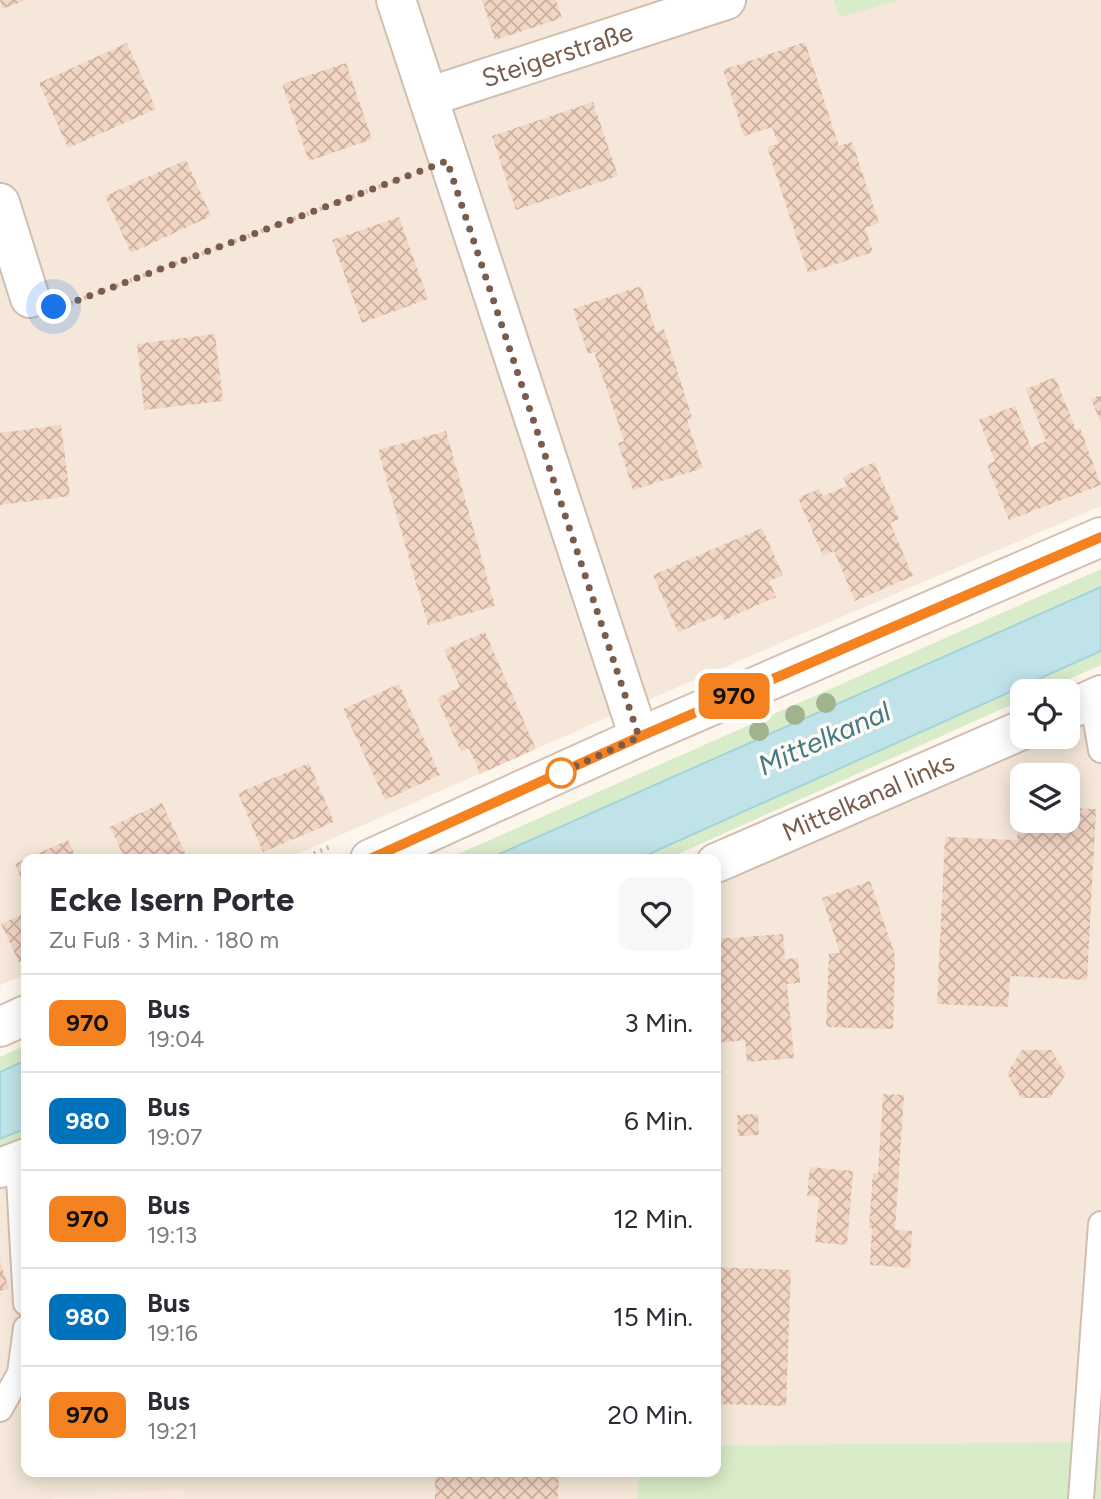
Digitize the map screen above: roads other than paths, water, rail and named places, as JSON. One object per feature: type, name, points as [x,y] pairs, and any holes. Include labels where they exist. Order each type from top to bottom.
[{"type":"street","points":[[396,0],[639,737]]},
{"type":"street","name":"Steigerstraße","points":[[428,97],[726,0]]},
{"type":"street","points":[[0,203],[30,298]]},
{"type":"street","points":[[381,854],[639,737],[1101,537]]},
{"type":"street","name":"Mittelkanal links","points":[[721,861],[1010,735]]},
{"type":"street","points":[[0,1027],[21,1017]]},
{"type":"lane","points":[[1087,702],[1101,750]]},
{"type":"lane","points":[[15,1163],[21,1239]]},
{"type":"lane","points":[[1081,1499],[1101,1224]]},
{"type":"lane","points":[[0,1409],[20,1373],[21,1366]]},
{"type":"water","name":"Mittelkanal","points":[[1101,587],[1101,651],[1039,679],[1010,679],[1010,692],[649,854],[499,854]]},
{"type":"water","points":[[21,1062],[21,1130],[0,1139],[0,1072]]}]
